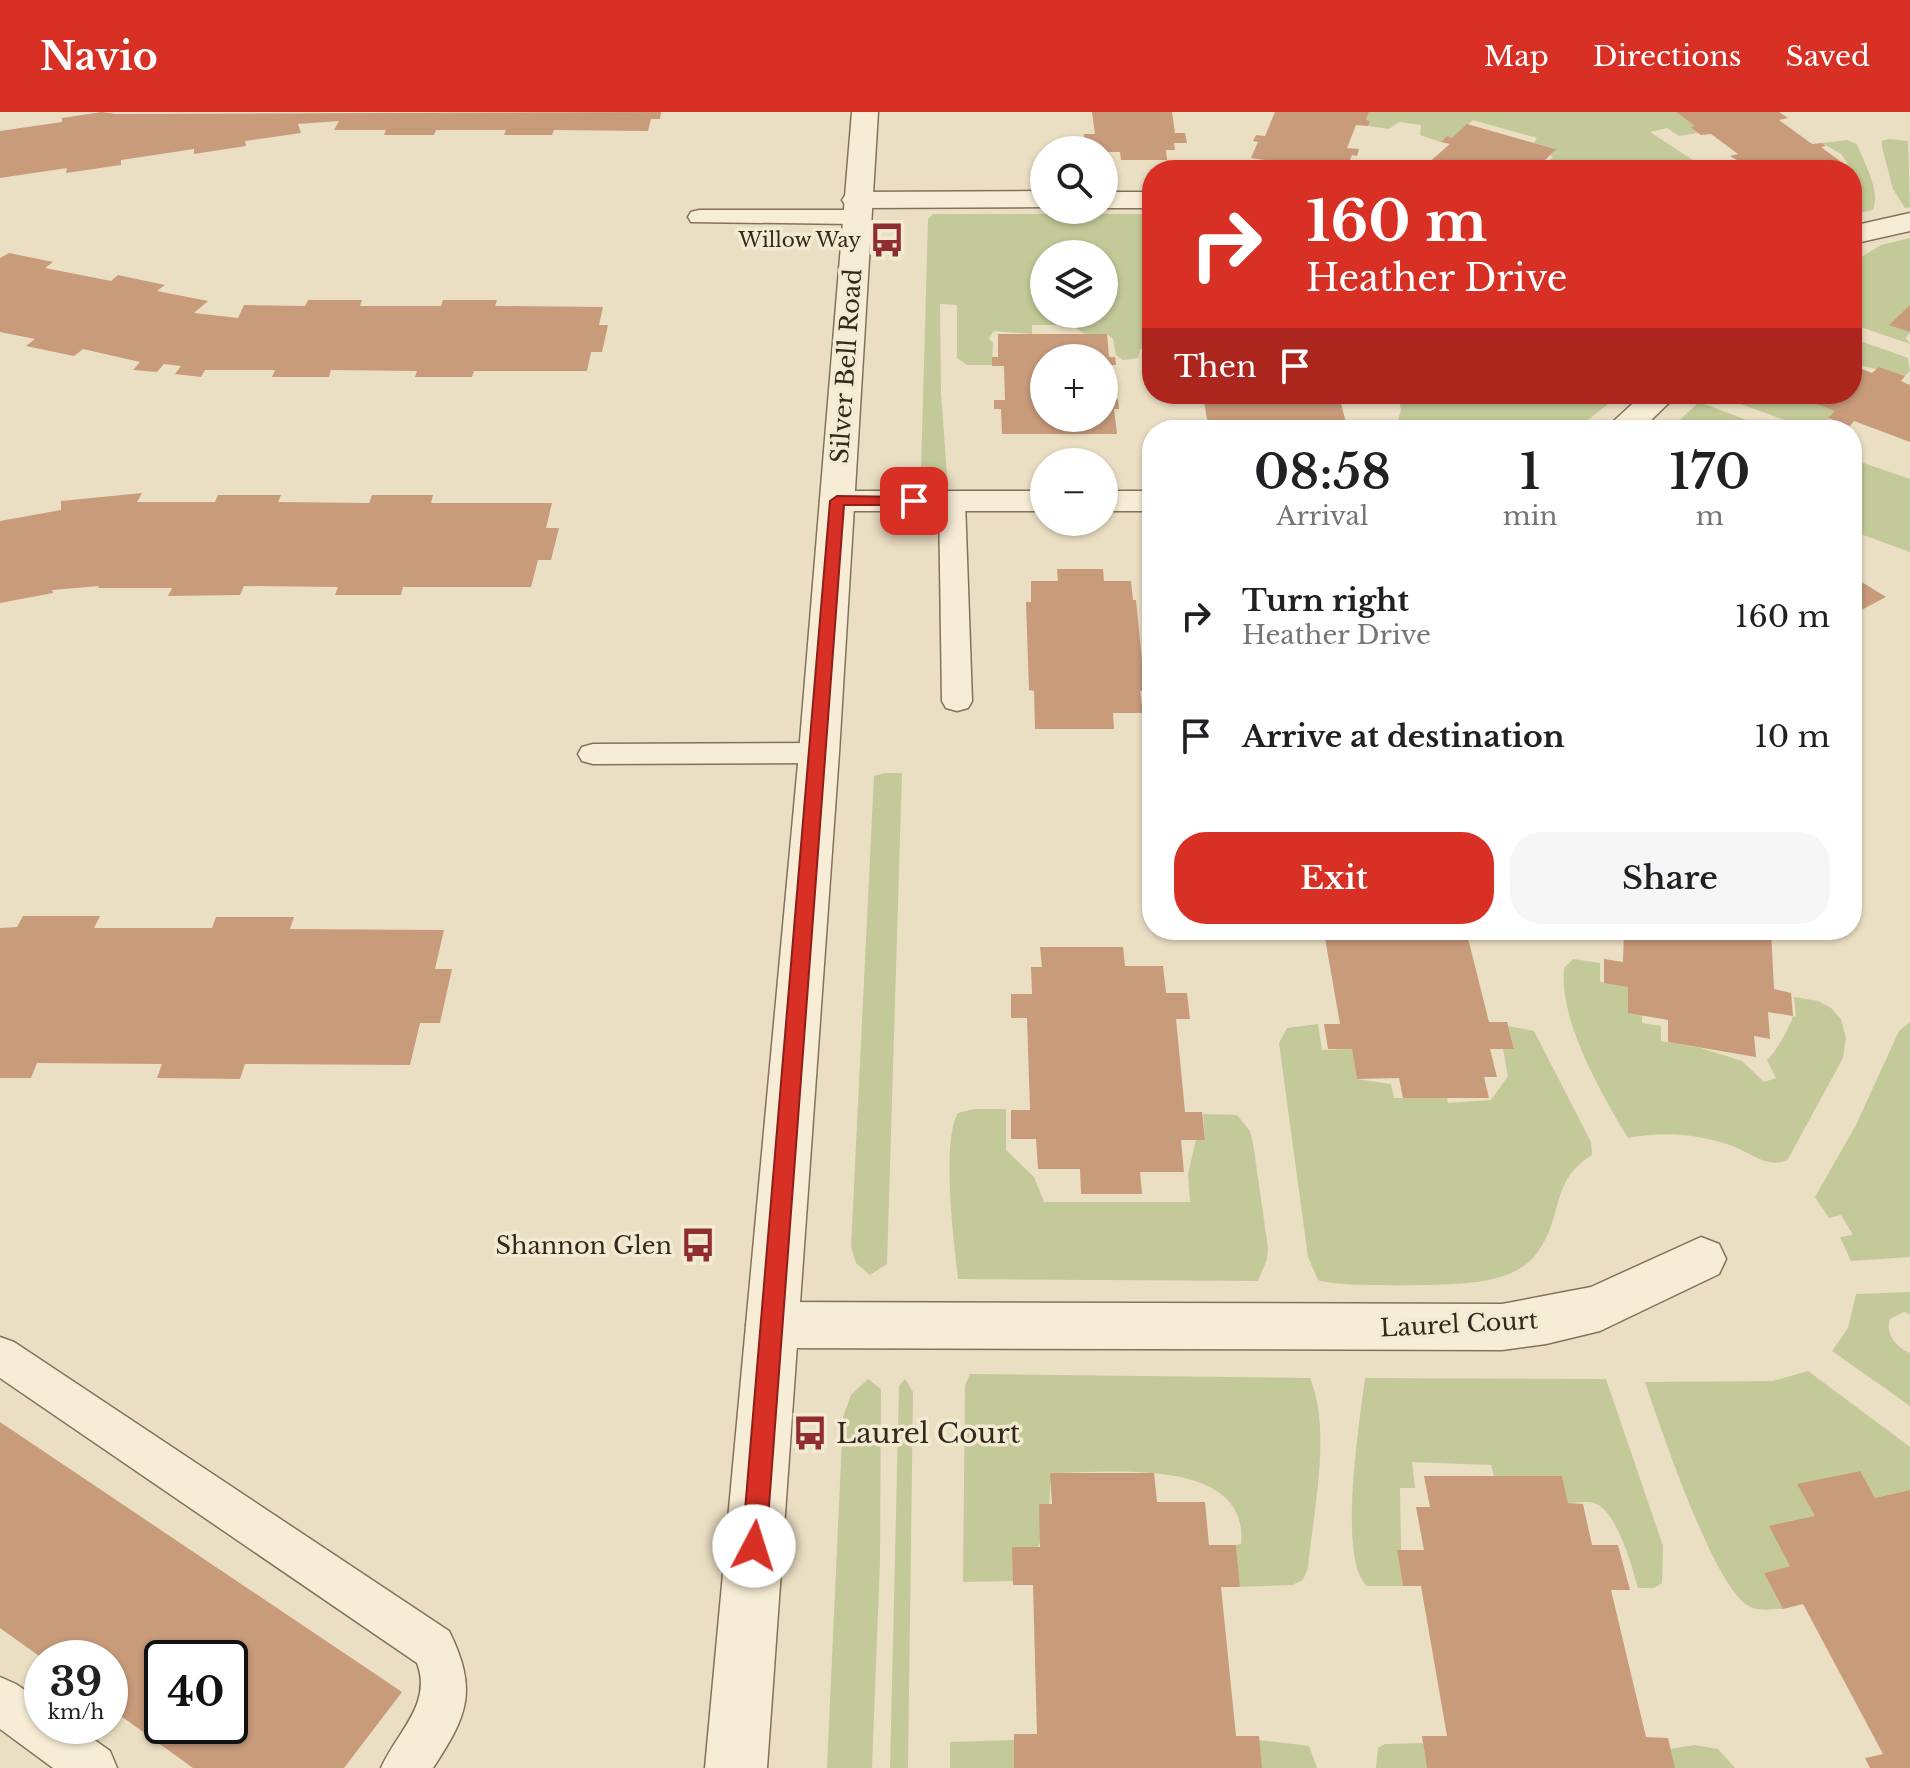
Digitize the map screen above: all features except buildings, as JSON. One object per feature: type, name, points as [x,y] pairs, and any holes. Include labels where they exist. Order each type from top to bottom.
[{"type":"street","name":"Silver Bell Road","points":[[736,1768],[819,753],[865,112]]},
{"type":"street","points":[[856,208],[1030,200]]},
{"type":"street","points":[[1118,200],[1142,200]]},
{"type":"street","points":[[1862,233],[1910,222]]},
{"type":"street","points":[[1632,420],[1651,404]]},
{"type":"street","points":[[837,501],[1030,501]]},
{"type":"street","points":[[1118,501],[1142,501]]},
{"type":"street","name":"Laurel Court","points":[[772,1325],[1502,1327],[1546,1321],[1600,1308],[1701,1259]]},
{"type":"lane","points":[[699,217],[856,208]]},
{"type":"lane","points":[[952,501],[957,701]]},
{"type":"lane","points":[[593,754],[819,753]]},
{"type":"lane","points":[[0,1355],[433,1647],[445,1667],[447,1696],[405,1768]]},
{"type":"lane","points":[[0,1700],[93,1768]]},
{"type":"green space","points":[[1369,112],[1676,112],[1695,126],[1690,127],[1698,133],[1679,136],[1667,128],[1650,132],[1693,160],[1550,160],[1555,148],[1534,143],[1537,138],[1473,120],[1452,138],[1447,136],[1441,142],[1420,135],[1421,125],[1399,122],[1389,129],[1368,126],[1370,121],[1366,120]]},
{"type":"green space","points":[[1847,140],[1857,144],[1871,177],[1875,194],[1873,210],[1862,212],[1862,160],[1845,160],[1822,143]]},
{"type":"green space","points":[[1882,141],[1908,141],[1910,207],[1905,208],[1893,189],[1882,147]]},
{"type":"green space","points":[[933,214],[1030,214],[1030,224],[1118,224],[1118,214],[1142,214],[1142,349],[1138,358],[1123,360],[1118,356],[1118,344],[1114,344],[1107,334],[1085,334],[1076,328],[1118,328],[1118,240],[1030,240],[1032,334],[994,331],[989,338],[993,343],[992,365],[967,365],[957,358],[957,305],[940,304],[941,393],[947,476],[944,481],[927,480],[921,471],[928,219]]},
{"type":"green space","points":[[1910,238],[1910,305],[1890,324],[1910,332],[1906,338],[1910,344],[1862,327],[1862,257],[1881,245]]},
{"type":"green space","points":[[1862,342],[1908,358],[1910,371],[1905,376],[1879,367],[1862,366]]},
{"type":"green space","points":[[1400,404],[1608,404],[1588,420],[1398,420]]},
{"type":"green space","points":[[1697,404],[1704,404],[1747,420],[1680,420]]},
{"type":"green space","points":[[1740,404],[1827,404],[1835,411],[1827,420],[1784,420]]},
{"type":"green space","points":[[1862,462],[1910,479],[1910,552],[1862,535]]},
{"type":"green space","points":[[902,773],[887,1264],[870,1275],[856,1263],[851,1247],[874,776]]},
{"type":"green space","points":[[1573,959],[1600,963],[1600,982],[1629,987],[1642,1015],[1642,1023],[1661,1026],[1661,1041],[1701,1048],[1742,1061],[1764,1082],[1776,1078],[1767,1060],[1793,1016],[1796,1017],[1794,997],[1818,1001],[1831,1008],[1841,1019],[1846,1038],[1843,1058],[1788,1159],[1768,1162],[1735,1147],[1696,1137],[1669,1134],[1628,1138],[1584,1056],[1568,1011],[1564,968]]},
{"type":"green space","points":[[1910,1022],[1910,1257],[1851,1261],[1840,1237],[1853,1235],[1841,1215],[1829,1218],[1815,1197],[1856,1125],[1899,1031]]},
{"type":"green space","points":[[1318,1024],[1322,1050],[1352,1049],[1357,1079],[1391,1084],[1394,1098],[1447,1098],[1448,1103],[1491,1100],[1508,1076],[1503,1049],[1514,1048],[1508,1026],[1534,1031],[1591,1142],[1592,1155],[1569,1176],[1545,1240],[1527,1264],[1499,1278],[1471,1283],[1373,1285],[1318,1280],[1308,1257],[1279,1043],[1287,1028]]},
{"type":"green space","points":[[974,1109],[1006,1109],[1006,1150],[1034,1177],[1044,1202],[1190,1202],[1188,1174],[1196,1140],[1205,1140],[1203,1114],[1237,1115],[1250,1131],[1253,1143],[1268,1248],[1258,1281],[958,1279],[949,1168],[953,1127],[958,1113]]},
{"type":"green space","points":[[1910,1292],[1910,1314],[1904,1312],[1890,1319],[1889,1330],[1900,1347],[1910,1353],[1910,1406],[1832,1351],[1848,1328],[1856,1294]]},
{"type":"green space","points":[[1808,1371],[1910,1447],[1910,1490],[1875,1498],[1859,1471],[1798,1485],[1815,1516],[1790,1566],[1764,1573],[1783,1609],[1755,1609],[1733,1591],[1718,1567],[1688,1501],[1645,1382],[1773,1381]]},
{"type":"green space","points":[[970,1374],[1310,1378],[1320,1422],[1320,1447],[1308,1568],[1303,1580],[1292,1585],[1240,1587],[1236,1545],[1241,1544],[1238,1515],[1223,1495],[1199,1482],[1170,1475],[1105,1472],[1051,1473],[1045,1531],[1034,1553],[1013,1581],[963,1582],[965,1386]]},
{"type":"green space","points":[[1365,1378],[1606,1379],[1663,1546],[1662,1583],[1654,1588],[1638,1588],[1622,1540],[1610,1516],[1594,1503],[1568,1503],[1562,1476],[1494,1476],[1491,1465],[1412,1462],[1415,1488],[1400,1488],[1401,1550],[1397,1550],[1403,1586],[1367,1586],[1358,1571],[1352,1519]]},
{"type":"green space","points":[[868,1379],[881,1389],[880,1561],[872,1768],[827,1768],[843,1417],[851,1395]]},
{"type":"green space","points":[[905,1379],[913,1392],[908,1768],[890,1768],[899,1386]]},
{"type":"green space","points":[[1014,1740],[1014,1768],[950,1768],[950,1742]]},
{"type":"green space","points":[[1259,1740],[1309,1746],[1317,1768],[1262,1768]]},
{"type":"green space","points":[[1423,1743],[1427,1768],[1376,1768],[1378,1748],[1385,1744]]},
{"type":"green space","points":[[1694,1745],[1718,1749],[1735,1768],[1675,1768],[1670,1749]]},
{"type":"place","name":"Willow Way","points":[[887,240]]},
{"type":"place","name":"Shannon Glen","points":[[698,1245]]},
{"type":"place","name":"Laurel Court","points":[[810,1433]]},
{"type":"route","points":[[754,1546],[837,501],[914,501]]}]
